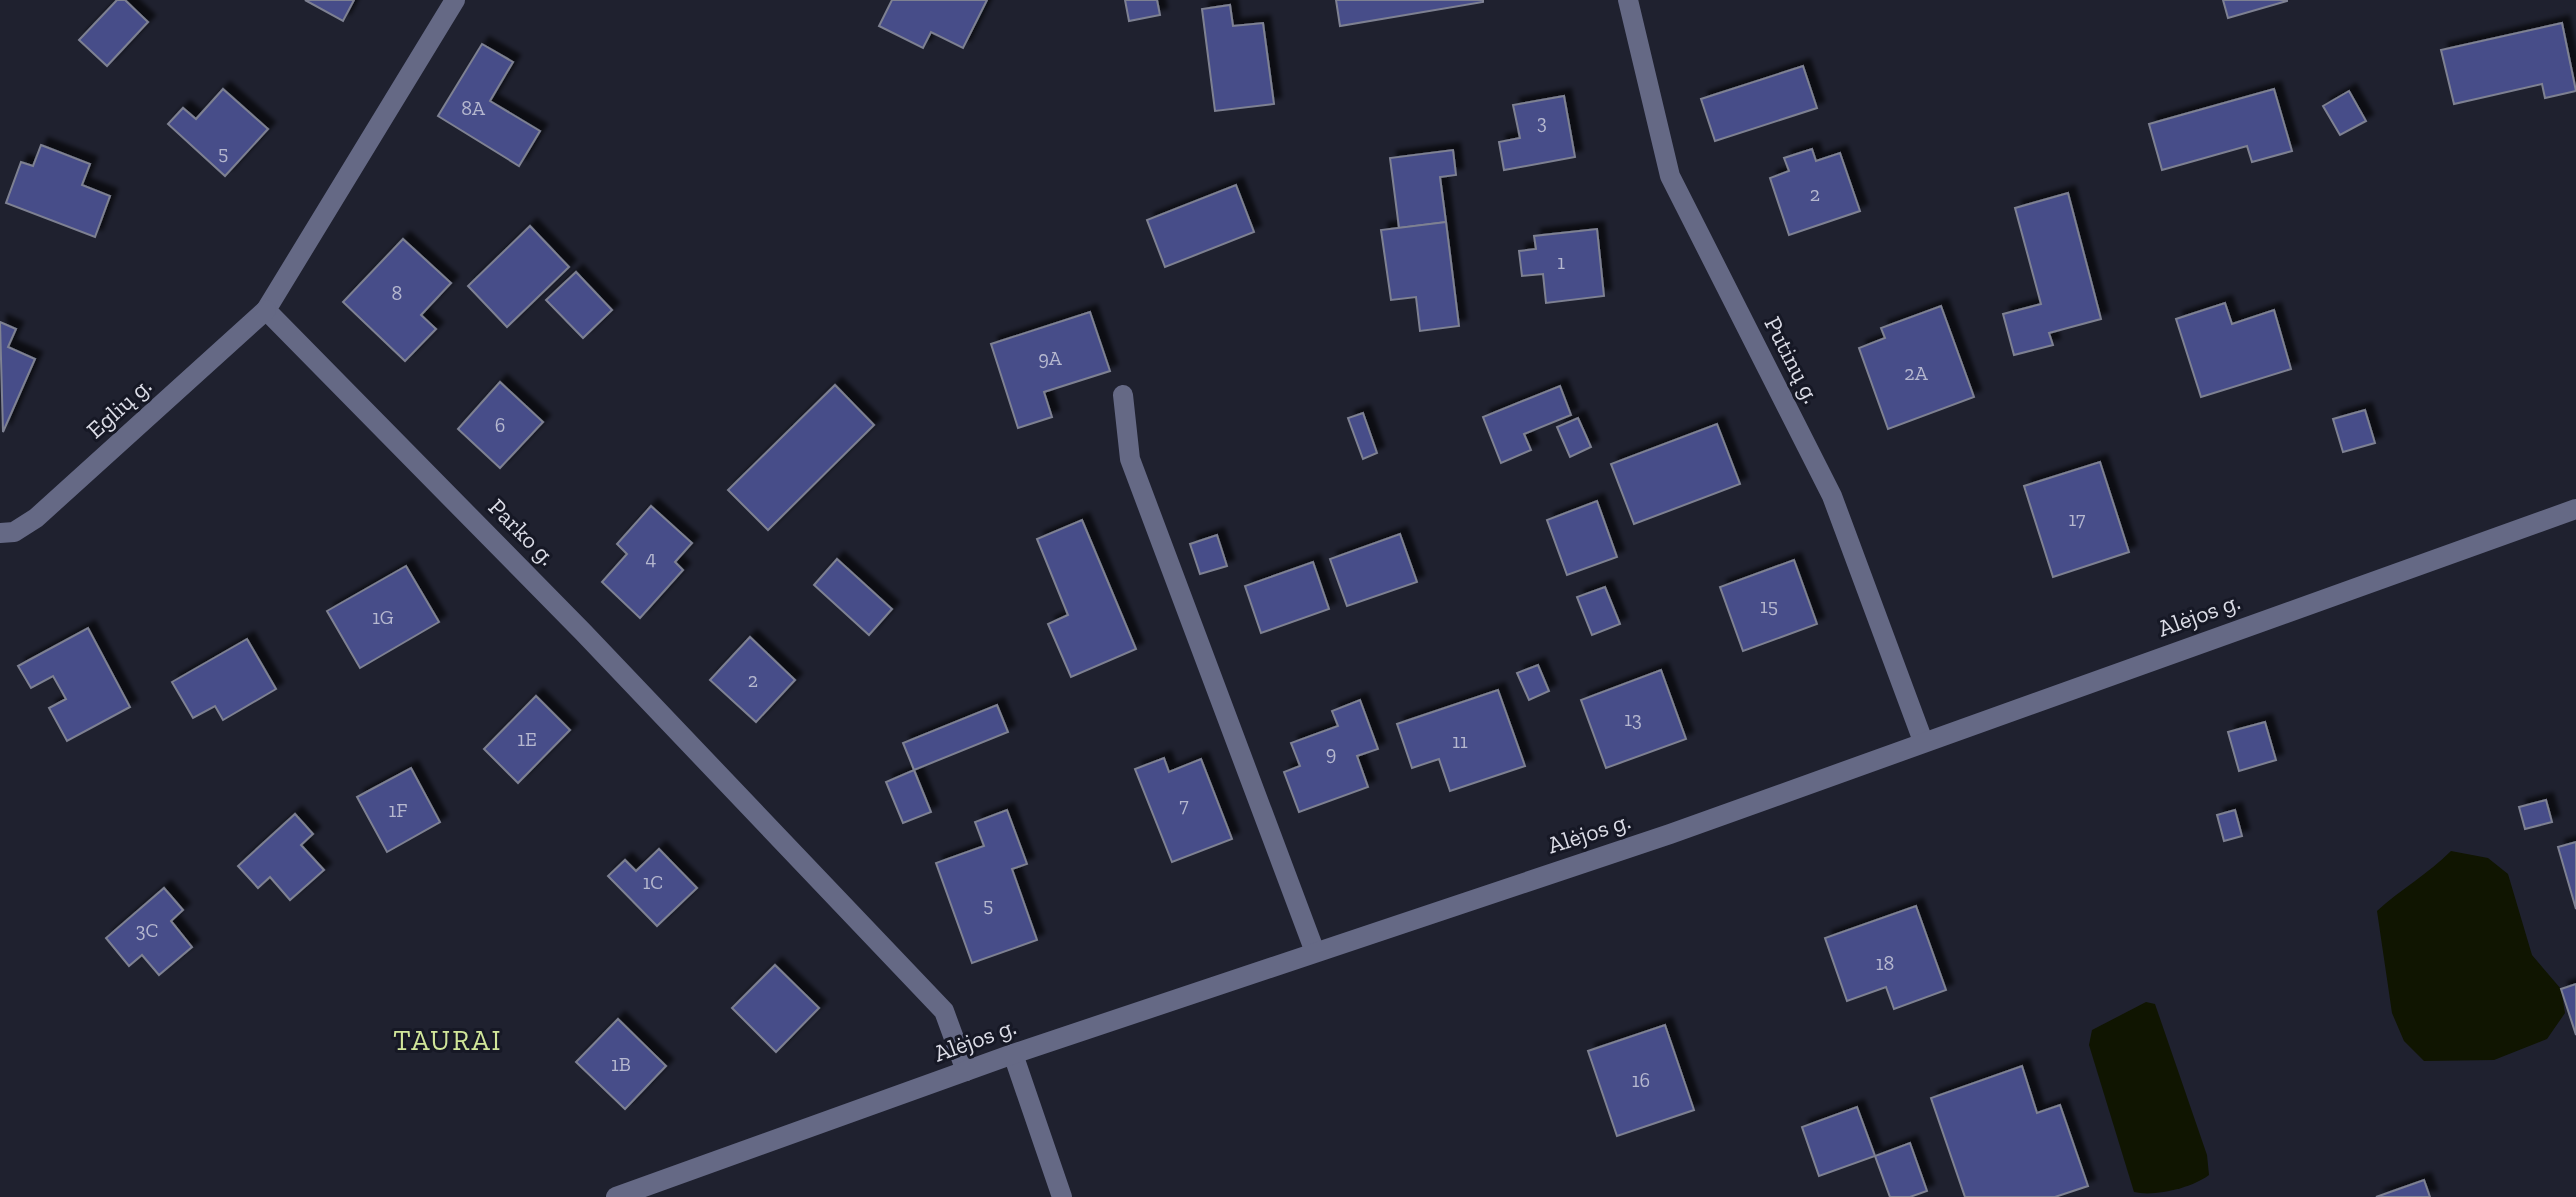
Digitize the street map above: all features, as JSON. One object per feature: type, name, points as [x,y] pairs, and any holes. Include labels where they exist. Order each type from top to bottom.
[{"type":"street","points":[[266,310],[455,0]]},
{"type":"street","name":"Putinų g.","points":[[1628,0],[1670,176],[1832,496],[1923,741]]},
{"type":"street","name":"Eglių g.","points":[[0,533],[14,532],[36,518],[266,310]]},
{"type":"street","name":"Parko g.","points":[[266,310],[572,620],[894,955],[944,1011],[966,1071]]},
{"type":"street","points":[[1123,395],[1130,459],[1315,952]]},
{"type":"street","name":"Alėjos g.","points":[[616,1197],[1013,1054],[1670,834],[2576,509]]},
{"type":"street","points":[[1013,1054],[1062,1197]]},
{"type":"shaded area","points":[[2451,851],[2488,858],[2508,874],[2532,955],[2561,989],[2565,1013],[2547,1039],[2494,1060],[2424,1061],[2404,1041],[2392,1013],[2377,911]]},
{"type":"shaded area","points":[[2146,1002],[2155,1004],[2207,1155],[2209,1175],[2183,1187],[2152,1193],[2134,1192],[2089,1045],[2092,1030]]},
{"type":"building","points":[[117,0],[125,0],[148,22],[107,66],[79,40]]},
{"type":"building","points":[[305,0],[354,0],[343,21]]},
{"type":"building","points":[[892,0],[987,0],[963,48],[931,32],[923,48],[879,26]]},
{"type":"building","points":[[1125,0],[1157,0],[1160,15],[1129,21]]},
{"type":"building","points":[[1336,0],[1483,0],[1483,2],[1340,26]]},
{"type":"building","points":[[2223,0],[2287,0],[2287,1],[2228,18]]},
{"type":"building","points":[[1230,5],[1233,26],[1263,23],[1274,104],[1215,111],[1202,9]]},
{"type":"building","points":[[2562,23],[2576,91],[2545,98],[2542,84],[2454,104],[2441,50]]},
{"type":"building","points":[[482,44],[513,62],[490,101],[540,131],[519,166],[438,116]]},
{"type":"building","points":[[1803,66],[1817,108],[1715,141],[1701,99]]},
{"type":"building","points":[[223,89],[268,129],[225,176],[168,124],[183,108],[196,119]]},
{"type":"building","points":[[2274,89],[2292,151],[2252,162],[2247,146],[2162,170],[2149,124]]},
{"type":"building","points":[[2349,91],[2366,121],[2340,135],[2323,106]]},
{"type":"building","points":[[1564,96],[1575,157],[1504,170],[1499,142],[1520,138],[1513,105]]},
{"type":"building","points":[[41,145],[90,164],[82,185],[110,196],[95,237],[6,203],[21,162],[33,166]]},
{"type":"building","points":[[1812,149],[1816,161],[1840,153],[1860,211],[1789,235],[1770,178],[1789,171],[1784,158]]},
{"type":"building","points":[[1453,150],[1456,175],[1440,177],[1446,222],[1399,228],[1390,158]]},
{"type":"building","points":[[1236,185],[1254,232],[1165,267],[1147,220]]},
{"type":"building","points":[[2068,193],[2101,319],[2049,333],[2053,345],[2014,355],[2003,314],[2041,304],[2015,208]]},
{"type":"building","points":[[1446,222],[1459,326],[1420,331],[1416,297],[1391,300],[1381,230]]},
{"type":"building","points":[[530,226],[569,267],[507,327],[468,286]]},
{"type":"building","points":[[1597,229],[1604,296],[1546,303],[1543,274],[1522,276],[1519,251],[1536,249],[1534,236]]},
{"type":"building","points":[[403,239],[451,283],[421,315],[436,329],[405,361],[343,302]]},
{"type":"building","points":[[576,272],[612,310],[583,338],[546,300]]},
{"type":"building","points":[[2225,303],[2232,324],[2274,310],[2291,369],[2201,397],[2176,319]]},
{"type":"building","points":[[1941,306],[1974,397],[1888,429],[1859,348],[1885,338],[1881,328]]},
{"type":"building","points":[[1090,312],[1110,371],[1044,392],[1052,417],[1018,428],[991,344]]},
{"type":"building","points":[[0,322],[16,329],[8,347],[35,359],[3,432]]},
{"type":"building","points":[[500,382],[543,422],[500,468],[458,429]]},
{"type":"building","points":[[835,385],[874,425],[768,530],[728,490]]},
{"type":"building","points":[[1560,386],[1571,415],[1524,434],[1531,450],[1501,463],[1483,417]]},
{"type":"building","points":[[2365,410],[2375,443],[2343,452],[2333,419]]},
{"type":"building","points":[[1363,413],[1377,453],[1363,459],[1348,418]]},
{"type":"building","points":[[1578,418],[1591,447],[1570,457],[1557,427]]},
{"type":"building","points":[[1717,424],[1740,484],[1634,524],[1611,464]]},
{"type":"building","points":[[2100,462],[2129,552],[2053,577],[2024,486]]},
{"type":"building","points":[[1597,501],[1617,557],[1567,575],[1547,520]]},
{"type":"building","points":[[651,506],[692,543],[675,562],[683,570],[640,618],[602,582],[627,554],[617,544]]},
{"type":"building","points":[[1082,520],[1136,649],[1071,677],[1048,624],[1068,615],[1037,539]]},
{"type":"building","points":[[1400,534],[1417,582],[1347,606],[1330,559]]},
{"type":"building","points":[[1217,535],[1227,566],[1200,574],[1190,544]]},
{"type":"building","points":[[837,559],[892,609],[869,635],[814,585]]},
{"type":"building","points":[[1794,560],[1817,624],[1743,651],[1720,587]]},
{"type":"building","points":[[1313,562],[1329,609],[1261,633],[1245,586]]},
{"type":"building","points":[[406,566],[439,622],[360,668],[327,611]]},
{"type":"building","points":[[1605,587],[1620,624],[1592,635],[1577,597]]},
{"type":"building","points":[[88,628],[130,707],[67,741],[49,708],[66,699],[53,676],[31,688],[18,666]]},
{"type":"building","points":[[750,637],[795,680],[756,722],[710,680]]},
{"type":"building","points":[[247,639],[276,689],[223,720],[215,706],[193,718],[172,682]]},
{"type":"building","points":[[1538,665],[1549,691],[1529,700],[1517,673]]},
{"type":"building","points":[[1661,670],[1686,739],[1606,768],[1581,700]]},
{"type":"building","points":[[1498,690],[1525,766],[1450,791],[1439,759],[1412,768],[1397,724]]},
{"type":"building","points":[[536,696],[570,730],[518,783],[484,749]]},
{"type":"building","points":[[1360,700],[1378,749],[1357,756],[1368,787],[1299,812],[1284,772],[1300,766],[1291,743],[1338,726],[1332,711]]},
{"type":"building","points":[[997,705],[1008,732],[914,770],[903,743]]},
{"type":"building","points":[[2265,722],[2276,760],[2239,771],[2228,732]]},
{"type":"building","points":[[1164,758],[1169,772],[1201,759],[1232,839],[1172,862],[1135,769]]},
{"type":"building","points":[[411,768],[440,822],[387,852],[357,797]]},
{"type":"building","points":[[914,770],[931,812],[903,823],[886,782]]},
{"type":"building","points":[[2546,800],[2552,822],[2525,829],[2519,807]]},
{"type":"building","points":[[1007,810],[1027,864],[1012,869],[1037,940],[972,963],[936,863],[984,846],[975,822]]},
{"type":"building","points":[[2235,810],[2242,836],[2224,841],[2217,815]]},
{"type":"building","points":[[295,814],[313,834],[301,845],[324,870],[290,900],[270,877],[258,888],[238,866]]},
{"type":"building","points":[[2576,842],[2576,909],[2558,847]]},
{"type":"building","points":[[659,849],[697,888],[657,926],[608,876],[625,860],[636,871]]},
{"type":"building","points":[[164,888],[183,910],[171,921],[192,947],[159,975],[142,955],[129,966],[106,938]]},
{"type":"building","points":[[1916,906],[1946,990],[1894,1009],[1886,987],[1847,1001],[1825,938]]},
{"type":"building","points":[[775,965],[819,1008],[776,1052],[732,1008]]},
{"type":"building","points":[[2576,984],[2576,1035],[2561,989]]},
{"type":"building","points":[[618,1019],[666,1066],[625,1109],[576,1062]]},
{"type":"building","points":[[1665,1025],[1694,1110],[1617,1136],[1588,1051]]},
{"type":"building","points":[[2022,1066],[2037,1113],[2060,1105],[2088,1186],[2055,1197],[1965,1197],[1931,1098]]},
{"type":"building","points":[[1857,1107],[1875,1156],[1819,1176],[1802,1127]]},
{"type":"building","points":[[1910,1143],[1927,1191],[1910,1197],[1890,1197],[1875,1156]]},
{"type":"building","points":[[2424,1180],[2430,1197],[2376,1197]]},
{"type":"district","name":"TAURAI","points":[[448,1040]]}]
